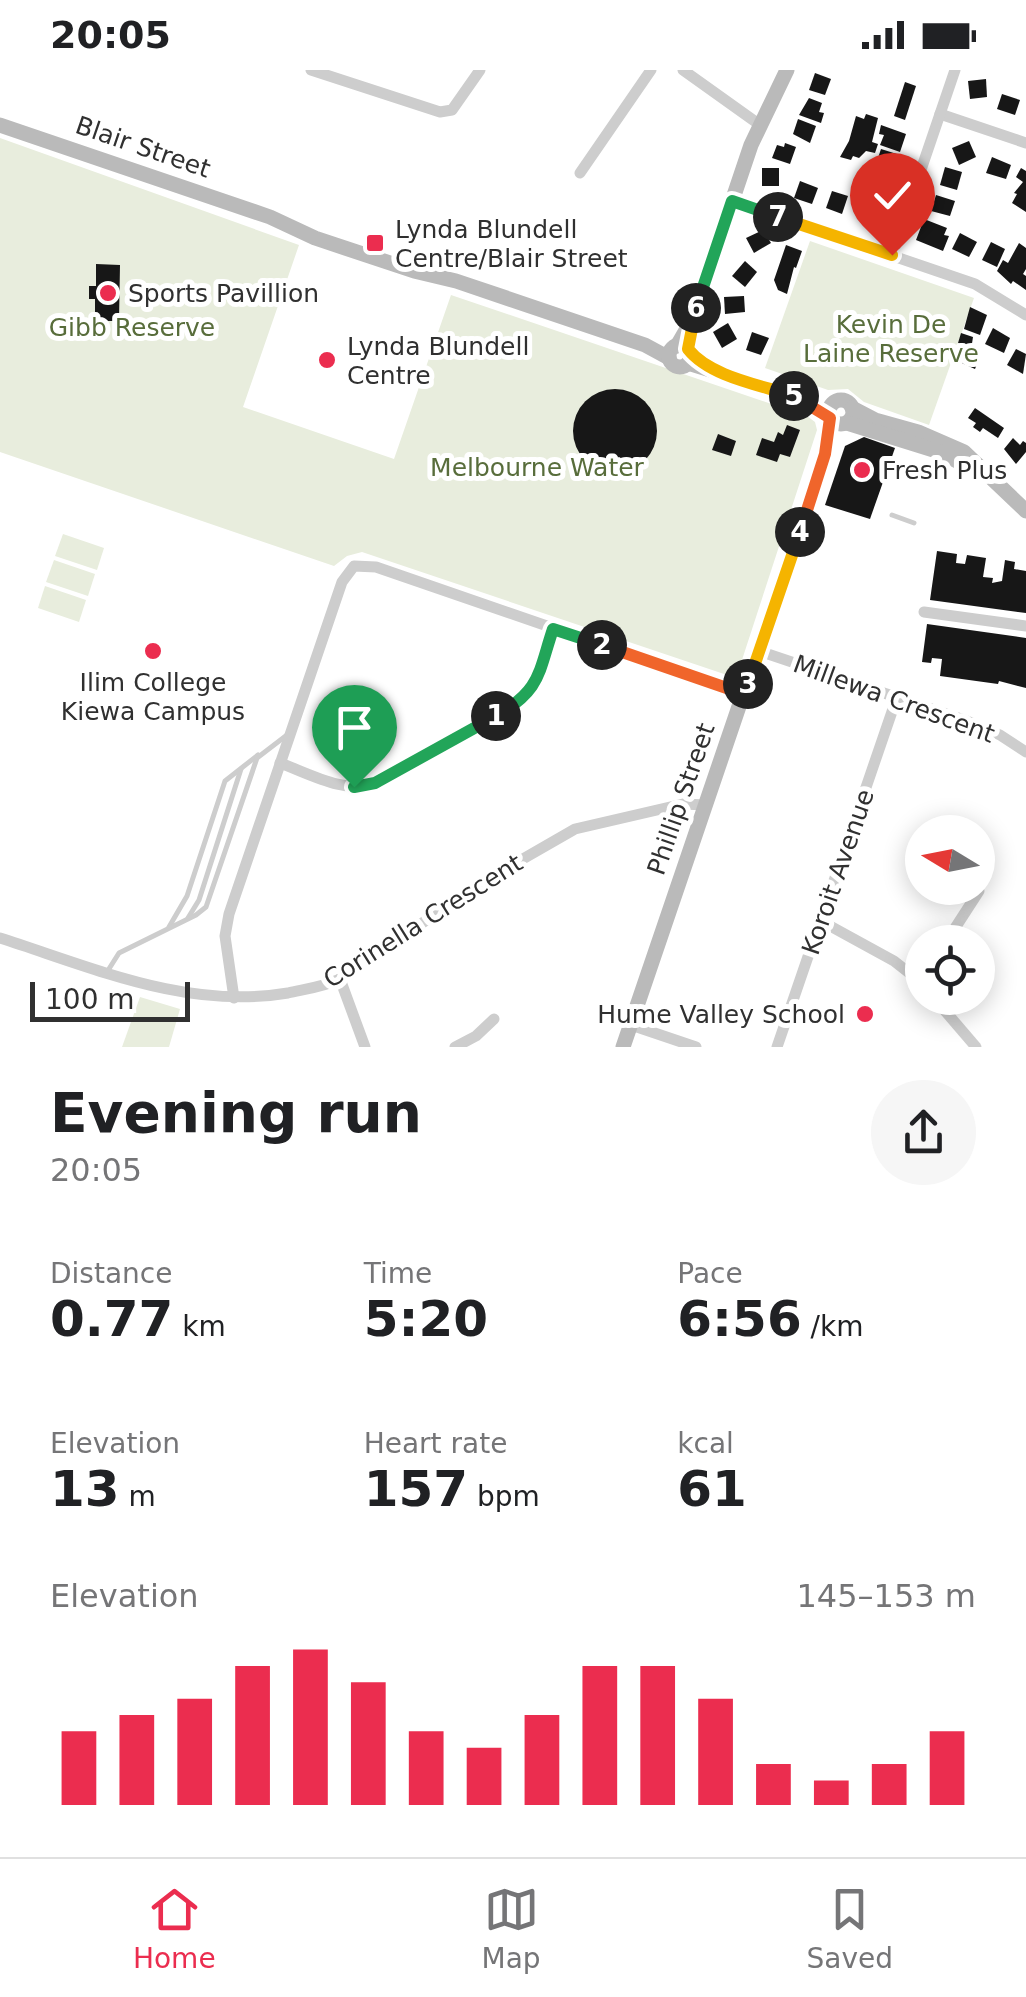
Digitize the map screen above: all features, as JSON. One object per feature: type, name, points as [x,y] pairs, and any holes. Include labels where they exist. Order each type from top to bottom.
[{"type":"street","points":[[311,70],[432,112],[456,116],[480,70]]},
{"type":"street","points":[[580,174],[651,70]]},
{"type":"street","points":[[683,70],[760,125]]},
{"type":"street","points":[[681,353],[760,125],[787,70]]},
{"type":"street","points":[[892,255],[955,70]]},
{"type":"street","points":[[940,114],[1026,144]]},
{"type":"street","name":"Blair Street","points":[[0,125],[270,218],[383,251],[456,281],[646,345],[681,353],[712,368],[798,397],[940,452],[986,476],[1026,511]]},
{"type":"street","points":[[732,201],[974,284],[1026,316]]},
{"type":"street","name":"Phillip Street","points":[[623,1047],[839,415]]},
{"type":"street","points":[[234,998],[226,922],[342,582],[354,566],[376,568],[744,694]]},
{"type":"street","points":[[924,612],[1026,626]]},
{"type":"street","points":[[280,763],[347,786],[361,788],[375,783],[520,702],[535,684],[553,629]]},
{"type":"street","name":"Millewa Crescent","points":[[759,651],[982,727],[1026,752]]},
{"type":"street","name":"Koroit Avenue","points":[[778,1047],[897,697]]},
{"type":"street","name":"Corinella Crescent","points":[[0,938],[180,994],[234,998],[322,986],[340,979],[481,883],[574,830],[691,803],[703,813]]},
{"type":"street","points":[[821,921],[905,969]]},
{"type":"street","points":[[340,979],[365,1047]]},
{"type":"street","points":[[949,1015],[976,1047]]},
{"type":"street","points":[[455,1047],[476,1036],[494,1019]]},
{"type":"street","points":[[631,1025],[696,1047]]},
{"type":"lane","points":[[892,515],[914,523]]},
{"type":"lane","points":[[167,929],[187,896],[225,781],[290,733]]},
{"type":"lane","points":[[107,972],[119,953],[202,912],[211,898],[261,753]]},
{"type":"lane","points":[[186,920],[199,900],[243,766]]},
{"type":"green space","points":[[0,138],[299,245],[243,407],[394,459],[451,295],[807,416],[815,422],[817,430],[740,666],[727,675],[362,552],[347,556],[334,566],[0,452]]},
{"type":"green space","name":"Kevin De Laine Reserve","points":[[810,241],[974,298],[929,425],[864,402],[848,389],[828,390],[765,368]]},
{"type":"green space","points":[[63,534],[104,548],[97,570],[55,556]]},
{"type":"green space","points":[[54,560],[95,574],[88,596],[46,582]]},
{"type":"green space","points":[[45,586],[86,600],[79,622],[38,608]]},
{"type":"green space","points":[[140,997],[180,1009],[169,1047],[122,1047]]},
{"type":"building","points":[[815,73],[831,79],[825,95],[809,90]]},
{"type":"building","points":[[986,79],[987,97],[970,99],[968,81]]},
{"type":"building","points":[[905,82],[916,86],[905,120],[894,116]]},
{"type":"building","points":[[1002,94],[1020,100],[1015,115],[997,109]]},
{"type":"building","points":[[809,98],[822,103],[821,123],[799,115]]},
{"type":"building","points":[[866,114],[878,118],[872,142],[878,144],[875,153],[866,151],[851,160],[840,157],[856,116],[864,119]]},
{"type":"building","points":[[798,119],[816,126],[810,143],[793,134]]},
{"type":"building","points":[[881,125],[906,134],[900,152],[880,145],[884,135],[879,134]]},
{"type":"building","points":[[969,141],[976,157],[959,165],[952,148]]},
{"type":"building","points":[[785,143],[796,147],[790,164],[772,158],[777,145],[784,147]]},
{"type":"building","points":[[881,149],[900,155],[895,170],[876,164]]},
{"type":"building","points":[[992,157],[1011,165],[1006,179],[986,173]]},
{"type":"building","points":[[945,167],[962,172],[957,190],[940,185]]},
{"type":"building","points":[[762,168],[779,168],[779,186],[762,186]]},
{"type":"building","points":[[1021,168],[1026,171],[1026,212],[1012,203],[1023,182],[1016,177]]},
{"type":"building","points":[[876,173],[892,179],[887,196],[870,190]]},
{"type":"building","points":[[800,181],[818,188],[812,204],[794,198]]},
{"type":"building","points":[[832,191],[848,196],[842,214],[826,208]]},
{"type":"building","points":[[936,195],[955,201],[950,216],[931,211]]},
{"type":"building","points":[[882,202],[887,219],[869,224],[864,207]]},
{"type":"building","points":[[924,219],[947,228],[944,235],[949,236],[943,251],[916,240]]},
{"type":"building","points":[[763,230],[771,243],[754,253],[746,238]]},
{"type":"building","points":[[960,233],[977,242],[969,257],[952,249]]},
{"type":"building","points":[[991,242],[1005,249],[997,267],[982,260]]},
{"type":"building","points":[[1019,243],[1026,248],[1026,290],[1013,281],[1011,284],[997,271],[1003,260],[1008,263]]},
{"type":"building","points":[[786,245],[802,251],[787,294],[778,290],[774,280]]},
{"type":"building","points":[[745,261],[757,272],[745,287],[732,276]]},
{"type":"building","name":"Sports Pavillion","points":[[96,264],[120,265],[119,321],[95,321],[95,299],[89,299],[89,286],[96,286]]},
{"type":"building","points":[[744,296],[745,312],[725,314],[724,297]]},
{"type":"building","points":[[970,307],[987,315],[980,335],[964,329]]},
{"type":"building","points":[[728,323],[737,339],[722,348],[713,332]]},
{"type":"building","points":[[993,328],[1010,338],[1004,353],[985,344]]},
{"type":"building","points":[[752,332],[769,338],[761,355],[746,350]]},
{"type":"building","points":[[961,333],[973,337],[971,350],[981,354],[975,369],[957,361],[963,345],[958,343]]},
{"type":"building","points":[[1016,349],[1026,354],[1023,374],[1007,365]]},
{"type":"building","points":[[615,389],[631,392],[645,401],[654,415],[654,447],[645,461],[631,470],[615,473],[599,470],[585,461],[576,447],[573,431],[576,415],[585,401],[599,392]]},
{"type":"building","points":[[975,408],[1004,428],[998,438],[983,428],[980,432],[973,427],[976,423],[968,418]]},
{"type":"building","points":[[787,425],[800,430],[790,457],[780,454],[777,462],[756,455],[762,438],[774,442]]},
{"type":"building","points":[[718,434],[736,441],[731,456],[712,450]]},
{"type":"building","name":"Fresh Plus","points":[[864,437],[895,448],[870,519],[825,505],[845,446]]},
{"type":"building","points":[[1013,438],[1020,445],[1026,443],[1026,452],[1016,464],[1004,449]]},
{"type":"building","points":[[937,551],[957,554],[956,563],[965,564],[967,555],[986,558],[983,577],[993,578],[992,583],[1002,581],[1005,560],[1015,562],[1014,569],[1026,571],[1026,613],[930,600]]},
{"type":"building","points":[[927,624],[1026,638],[1026,688],[999,681],[998,684],[940,676],[942,659],[922,662]]},
{"type":"place","name":"Lynda Blundell Centre/Blair Street","points":[[375,243]]},
{"type":"place","name":"Sports Pavillion","points":[[108,293]]},
{"type":"place","name":"Lynda Blundell Centre","points":[[327,360]]},
{"type":"place","name":"Fresh Plus","points":[[862,470]]},
{"type":"place","name":"Ilim College Kiewa Campus","points":[[153,651]]},
{"type":"place","name":"Hume Valley School","points":[[865,1014]]},
{"type":"route","points":[[354,787],[375,783],[520,702],[535,684],[553,629],[744,694],[825,454],[830,418],[798,397],[712,368],[688,349],[692,320],[732,201],[892,255]]},
{"type":"park label","name":"Gibb Reserve","points":[[132,327]]},
{"type":"park label","name":"Melbourne Water","points":[[537,467]]}]
